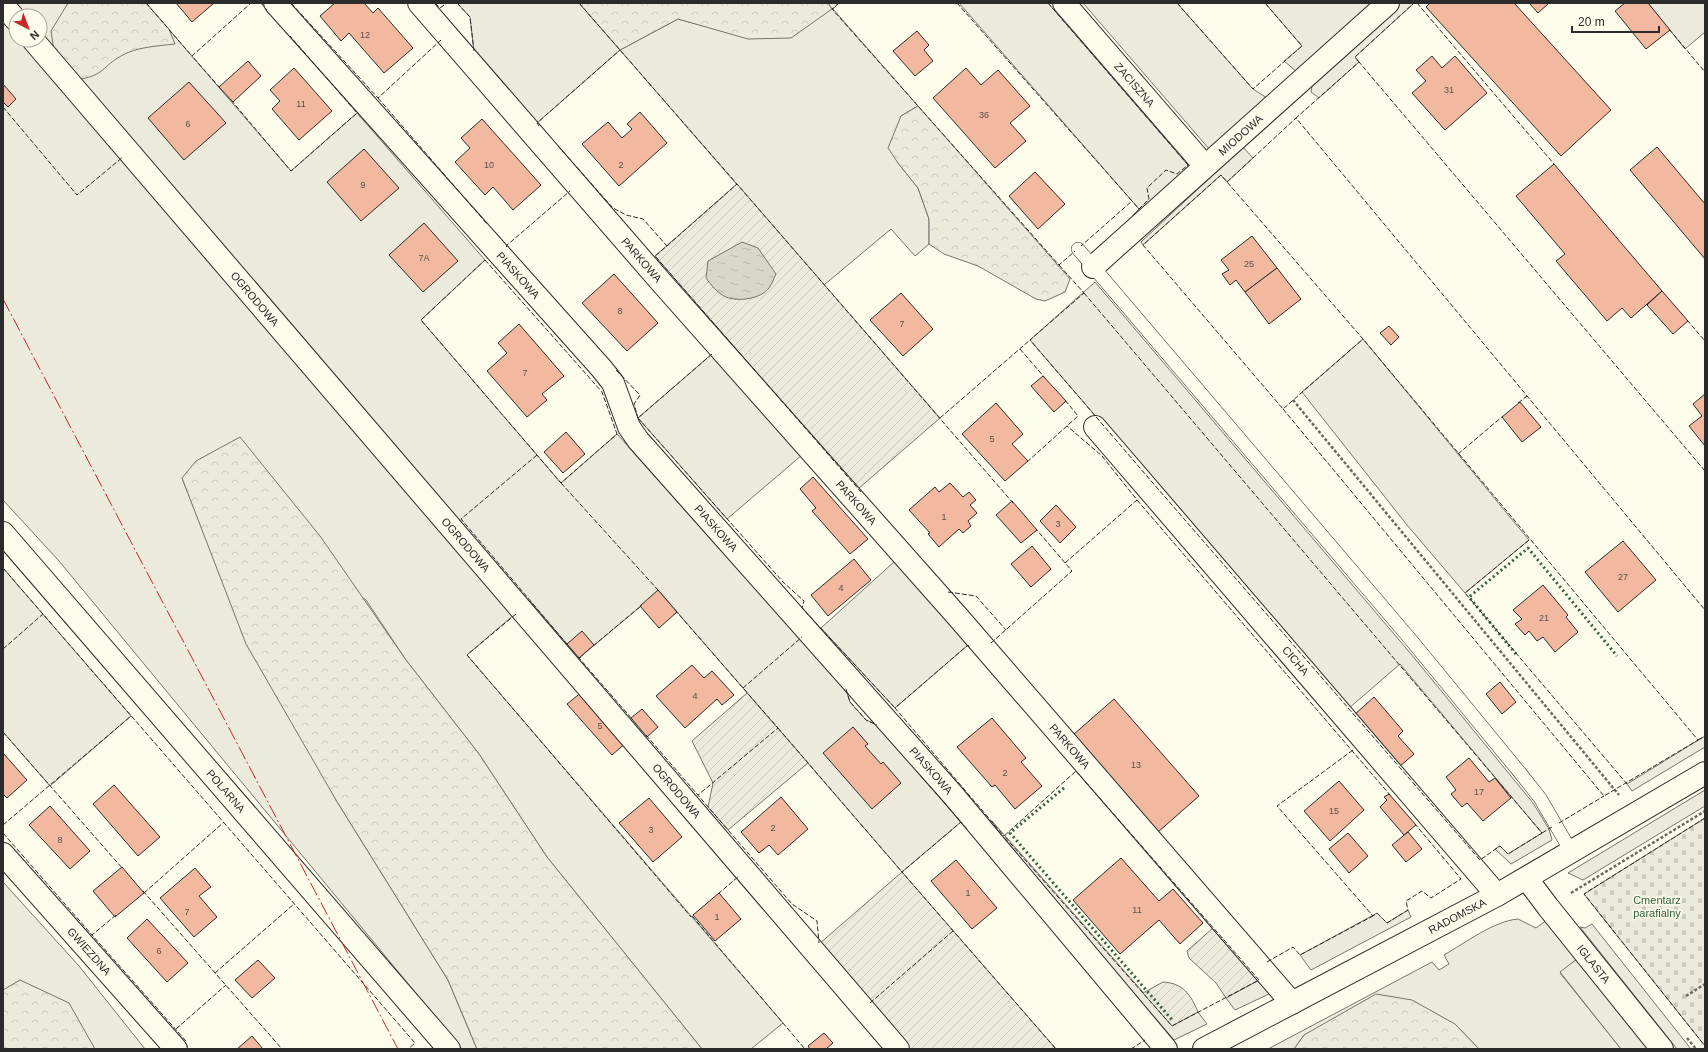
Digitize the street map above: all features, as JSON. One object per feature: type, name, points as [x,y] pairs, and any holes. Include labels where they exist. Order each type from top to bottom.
[{"type":"street","name":"PIASKOWA","points":[[275,3],[602,369],[613,383],[629,427],[638,440],[953,796],[1166,1049]]},
{"type":"street","name":"PARKOWA","points":[[420,3],[660,282],[958,617],[1292,1003]]},
{"type":"street","name":"ZACISZNA","points":[[1064,3],[1205,166]]},
{"type":"street","name":"MIODOWA","points":[[1093,267],[1388,3]]},
{"type":"street","name":"OGRODOWA","points":[[40,48],[898,1049]]},
{"type":"street","name":"CICHA","points":[[1095,427],[1497,895]]},
{"type":"street","name":"POLARNA","points":[[3,533],[449,1049]]},
{"type":"street","name":"RADOMSKA","points":[[1204,1049],[1527,879],[1705,774]]},
{"type":"street","name":"GWIEZDNA","points":[[3,854],[176,1049]]},
{"type":"street","name":"IGLASTA","points":[[1527,879],[1662,1049]]},
{"type":"lane","points":[[1078,249],[1411,640],[1521,774],[1540,798],[1572,853]]},
{"type":"path","points":[[1293,400],[1426,564],[1615,790],[1631,817]]},
{"type":"path","points":[[1570,893],[1705,811]]},
{"type":"path","points":[[1686,996],[1705,984]]},
{"type":"green space","points":[[3,3],[146,3],[291,171],[357,113],[485,260],[421,320],[561,483],[617,434],[714,543],[802,637],[846,690],[850,702],[866,720],[876,724],[961,822],[902,872],[659,591],[579,658],[530,601],[467,655],[783,1023],[751,1049],[702,1049],[547,857],[479,754],[406,660],[366,600],[182,478],[205,536],[336,800],[448,980],[477,1049],[462,1049],[59,561],[3,500]]},
{"type":"green space","points":[[68,3],[146,3],[169,29],[175,44],[147,47],[127,53],[115,60],[99,73],[81,79],[66,69],[54,51],[51,31]]},
{"type":"green space","points":[[457,3],[579,3],[620,50],[537,123],[474,52],[470,17]]},
{"type":"green space","points":[[579,3],[828,3],[832,9],[791,38],[748,39],[678,19],[620,50]]},
{"type":"green space","points":[[828,3],[839,3],[833,9],[918,106],[901,116],[898,163],[918,188],[929,219],[929,244],[915,256],[891,229],[824,285],[620,50],[678,19],[704,26],[832,9]]},
{"type":"green space","points":[[959,3],[1048,3],[1188,165],[1189,170],[1132,223],[1133,215],[1139,209]]},
{"type":"green space","points":[[1083,3],[1177,3],[1253,89],[1267,98],[1210,150]]},
{"type":"green space","points":[[1265,3],[1375,3],[1297,72],[1284,61],[1302,46]]},
{"type":"green space","points":[[1400,3],[1414,3],[1355,57],[1359,62],[1319,98],[1311,92],[1312,86],[1318,77]]},
{"type":"green space","points":[[1648,3],[1705,3],[1705,32],[1685,49]]},
{"type":"green space","points":[[918,106],[1070,279],[1065,292],[1045,301],[1036,299],[978,266],[944,254],[929,244],[929,219],[918,188],[888,148],[901,116]]},
{"type":"green space","points":[[1243,147],[1253,158],[1227,182],[1221,175],[1143,245],[1141,242]]},
{"type":"green space","points":[[737,184],[940,418],[858,489],[655,256]]},
{"type":"green space","points":[[1095,282],[1411,654],[1533,803],[1549,829],[1552,840],[1511,864],[1495,849],[1500,846],[1508,854],[1542,833],[1400,664],[1348,709],[1030,340]]},
{"type":"green space","points":[[1363,339],[1529,540],[1465,593],[1407,525],[1302,392]]},
{"type":"green space","points":[[713,353],[802,455],[727,519],[638,418]]},
{"type":"green space","points":[[240,437],[320,536],[406,660],[479,754],[547,857],[702,1049],[477,1049],[448,980],[336,800],[246,644],[182,478],[196,461]]},
{"type":"green space","points":[[895,561],[968,645],[895,708],[821,628]]},
{"type":"green space","points":[[3,568],[131,716],[50,786],[3,732]]},
{"type":"green space","points":[[747,693],[808,763],[728,830],[708,807],[713,783],[692,741]]},
{"type":"green space","points":[[1705,736],[1705,747],[1632,791],[1627,784]]},
{"type":"green space","name":"Cmentarz parafialny","points":[[1705,818],[1705,1046],[1584,894]]},
{"type":"green space","points":[[992,821],[1172,1025],[1198,1012],[1207,1024],[1174,1040],[1003,840]]},
{"type":"green space","points":[[902,872],[1056,1049],[910,1049],[819,944]]},
{"type":"green space","points":[[3,882],[79,966],[145,1049],[3,1049]]},
{"type":"green space","points":[[1408,910],[1411,917],[1311,970],[1300,955],[1377,913],[1387,923]]},
{"type":"green space","points":[[1518,919],[1536,928],[1547,920],[1577,959],[1560,973],[1621,1049],[1479,1049],[1455,1024],[1304,1035],[1294,1049],[1268,1049],[1432,962],[1439,970],[1449,964],[1444,955],[1490,928]]},
{"type":"green space","points":[[1213,928],[1259,980],[1226,998],[1216,983],[1189,958],[1187,951]]},
{"type":"green space","points":[[20,980],[69,1003],[95,1049],[3,1049],[3,990]]},
{"type":"green space","points":[[1259,980],[1271,993],[1235,1010],[1226,998]]},
{"type":"green space","points":[[1163,982],[1181,987],[1189,995],[1198,1012],[1172,1026],[1143,993]]},
{"type":"green space","points":[[1376,994],[1412,1000],[1455,1024],[1479,1049],[1294,1049],[1304,1035]]},
{"type":"shaded area","points":[[1705,790],[1705,806],[1583,880],[1568,873]]},
{"type":"shaded area","points":[[1592,924],[1691,1049],[1677,1049],[1580,927],[1585,928]]},
{"type":"shaded area","points":[[1577,959],[1650,1049],[1621,1049],[1560,972]]},
{"type":"water","points":[[742,242],[758,248],[776,274],[769,288],[761,295],[743,299],[726,297],[717,291],[706,278],[708,261]]},
{"type":"building","points":[[176,3],[214,3],[192,22]]},
{"type":"building","points":[[335,3],[364,3],[373,13],[378,8],[413,48],[384,73],[349,33],[341,41],[320,16]]},
{"type":"building","points":[[1430,3],[1514,3],[1611,110],[1561,156],[1426,7]]},
{"type":"building","points":[[1529,3],[1549,3],[1538,13]]},
{"type":"building","points":[[1625,3],[1648,3],[1670,30],[1646,49],[1615,11]]},
{"type":"building","points":[[917,31],[929,45],[924,50],[933,61],[915,76],[893,51]]},
{"type":"building","points":[[1432,56],[1442,68],[1455,56],[1487,93],[1445,130],[1412,93],[1426,81],[1416,70]]},
{"type":"building","points":[[248,61],[261,76],[233,102],[219,87]]},
{"type":"building","points":[[294,68],[332,111],[299,140],[272,109],[280,101],[270,90]]},
{"type":"building","points":[[966,68],[981,85],[998,70],[1030,106],[1010,123],[1026,141],[995,168],[933,98]]},
{"type":"building","points":[[189,82],[226,123],[184,160],[148,118]]},
{"type":"building","points":[[3,84],[16,99],[8,107],[3,102]]},
{"type":"building","points":[[640,112],[667,143],[619,186],[582,144],[608,122],[622,138],[632,129],[627,124]]},
{"type":"building","points":[[482,119],[541,185],[513,210],[493,187],[485,195],[455,162],[470,148],[461,138]]},
{"type":"building","points":[[1657,147],[1705,204],[1705,259],[1630,170]]},
{"type":"building","points":[[364,149],[399,188],[361,221],[327,182]]},
{"type":"building","points":[[1554,164],[1662,291],[1631,318],[1622,308],[1607,321],[1556,261],[1565,254],[1516,196]]},
{"type":"building","points":[[1035,172],[1065,204],[1038,229],[1009,196]]},
{"type":"building","points":[[424,223],[458,261],[423,292],[389,255]]},
{"type":"building","points":[[1252,236],[1277,268],[1245,292],[1236,280],[1230,285],[1222,274],[1229,270],[1221,260]]},
{"type":"building","points":[[1277,268],[1301,299],[1269,324],[1245,292]]},
{"type":"building","points":[[614,274],[658,323],[627,351],[582,303]]},
{"type":"building","points":[[1662,291],[1688,321],[1673,334],[1647,305]]},
{"type":"building","points":[[901,293],[933,329],[903,356],[870,320]]},
{"type":"building","points":[[519,324],[564,376],[542,394],[547,400],[527,417],[487,371],[507,353],[498,343]]},
{"type":"building","points":[[1389,326],[1399,337],[1391,345],[1380,333]]},
{"type":"building","points":[[1043,376],[1066,401],[1054,412],[1031,386]]},
{"type":"building","points":[[1705,394],[1705,446],[1689,426],[1702,416],[1693,404]]},
{"type":"building","points":[[1520,402],[1541,427],[1522,442],[1502,417]]},
{"type":"building","points":[[996,403],[1023,434],[1012,444],[1028,461],[1005,481],[962,434]]},
{"type":"building","points":[[566,432],[585,454],[563,473],[544,452]]},
{"type":"building","points":[[813,477],[868,539],[850,554],[812,511],[816,508],[800,489]]},
{"type":"building","points":[[950,483],[963,497],[969,492],[976,500],[970,505],[977,513],[968,521],[971,526],[963,533],[959,529],[939,547],[928,534],[930,533],[909,510],[935,487],[939,492]]},
{"type":"building","points":[[1012,501],[1037,530],[1021,543],[996,515]]},
{"type":"building","points":[[1056,505],[1076,527],[1060,543],[1040,521]]},
{"type":"building","points":[[1623,541],[1656,580],[1618,612],[1585,572]]},
{"type":"building","points":[[1032,546],[1051,569],[1031,587],[1011,564]]},
{"type":"building","points":[[854,559],[871,580],[828,616],[811,595]]},
{"type":"building","points":[[1543,585],[1568,615],[1566,617],[1578,632],[1555,652],[1543,637],[1537,641],[1529,631],[1525,635],[1515,624],[1522,619],[1513,610]]},
{"type":"building","points":[[658,590],[677,612],[659,628],[640,606]]},
{"type":"building","points":[[582,631],[594,645],[579,658],[567,644]]},
{"type":"building","points":[[692,665],[704,678],[712,671],[734,695],[722,705],[717,699],[685,728],[656,696]]},
{"type":"building","points":[[1500,682],[1516,702],[1502,714],[1486,694]]},
{"type":"building","points":[[583,691],[627,742],[612,755],[567,704]]},
{"type":"building","points":[[1374,697],[1403,731],[1398,736],[1414,754],[1399,767],[1354,715]]},
{"type":"building","points":[[1114,699],[1199,796],[1158,832],[1073,735]]},
{"type":"building","points":[[642,709],[658,727],[647,737],[631,718]]},
{"type":"building","points":[[992,718],[1026,758],[1021,762],[1042,786],[1015,809],[995,785],[992,787],[957,747]]},
{"type":"building","points":[[853,727],[868,744],[865,746],[881,764],[883,762],[901,783],[872,809],[823,753]]},
{"type":"building","points":[[3,753],[27,780],[7,798],[3,794]]},
{"type":"building","points":[[1469,758],[1489,782],[1495,778],[1511,798],[1483,821],[1467,803],[1462,807],[1451,794],[1456,790],[1446,777]]},
{"type":"building","points":[[1339,781],[1364,810],[1330,841],[1304,811]]},
{"type":"building","points":[[114,785],[160,837],[138,856],[93,804]]},
{"type":"building","points":[[1389,794],[1416,825],[1404,835],[1380,807],[1387,800],[1384,797]]},
{"type":"building","points":[[781,797],[808,829],[778,855],[769,845],[759,853],[741,832]]},
{"type":"building","points":[[649,798],[682,837],[653,862],[619,823]]},
{"type":"building","points":[[50,806],[90,851],[70,869],[29,825]]},
{"type":"building","points":[[1408,832],[1422,849],[1406,862],[1392,845]]},
{"type":"building","points":[[1348,833],[1368,856],[1349,873],[1329,849]]},
{"type":"building","points":[[1121,858],[1159,901],[1173,889],[1203,923],[1180,944],[1159,920],[1120,954],[1073,900]]},
{"type":"building","points":[[956,860],[997,908],[972,929],[931,881]]},
{"type":"building","points":[[122,867],[144,893],[115,917],[93,891]]},
{"type":"building","points":[[195,868],[211,887],[199,896],[217,917],[194,937],[160,898]]},
{"type":"building","points":[[719,893],[741,919],[715,941],[693,915]]},
{"type":"building","points":[[147,919],[188,963],[167,982],[127,938]]},
{"type":"building","points":[[258,960],[275,978],[252,998],[235,980]]},
{"type":"building","points":[[824,1033],[833,1043],[826,1049],[810,1049],[808,1046]]},
{"type":"building","points":[[252,1036],[263,1049],[237,1049]]},
{"type":"hedge","points":[[1516,654],[1469,597],[1528,548],[1617,656]]},
{"type":"hedge","points":[[1064,788],[1010,833],[1173,1021]]},
{"type":"fence","points":[[146,3],[192,56]]},
{"type":"fence","points":[[220,88],[192,56],[251,3]]},
{"type":"fence","points":[[261,3],[267,10]]},
{"type":"fence","points":[[291,3],[378,98],[441,40]]},
{"type":"fence","points":[[435,3],[440,8],[447,3]]},
{"type":"fence","points":[[457,3],[470,17],[474,51]]},
{"type":"fence","points":[[579,3],[737,184]]},
{"type":"fence","points":[[839,3],[832,9],[1059,265],[1075,251]]},
{"type":"fence","points":[[957,3],[1132,201],[1081,246]]},
{"type":"fence","points":[[1048,3],[1188,165],[1177,174],[1166,170],[1147,188],[1149,199],[1139,209],[1132,201]]},
{"type":"fence","points":[[1177,3],[1253,89],[1302,46],[1265,3]]},
{"type":"fence","points":[[1359,62],[1355,57],[1414,3]]},
{"type":"fence","points":[[1417,3],[1554,164]]},
{"type":"fence","points":[[1669,29],[1705,72]]},
{"type":"fence","points":[[231,100],[291,171],[357,113],[290,36]]},
{"type":"fence","points":[[539,126],[537,123],[620,50]]},
{"type":"fence","points":[[1705,471],[1359,62],[1296,118],[1705,610]]},
{"type":"fence","points":[[378,98],[488,225]]},
{"type":"fence","points":[[3,107],[77,195],[123,157]]},
{"type":"fence","points":[[1227,182],[1296,118]]},
{"type":"fence","points":[[558,146],[613,208],[626,215],[643,219],[667,246],[655,256],[861,492]]},
{"type":"fence","points":[[1283,409],[1604,796],[1698,740],[1363,339],[1221,175],[1143,245],[1283,409],[1363,339]]},
{"type":"fence","points":[[667,246],[737,184],[1013,503]]},
{"type":"fence","points":[[507,247],[506,246],[570,191]]},
{"type":"fence","points":[[485,260],[602,392],[617,434],[561,483],[421,320],[485,260]]},
{"type":"fence","points":[[1059,265],[1084,293]]},
{"type":"fence","points":[[1084,293],[1542,833],[1508,854],[1500,846],[1480,860],[1030,340],[1084,293]]},
{"type":"fence","points":[[1687,320],[1705,341]]},
{"type":"fence","points":[[940,418],[1030,340]]},
{"type":"fence","points":[[1020,349],[1045,378]]},
{"type":"fence","points":[[712,354],[638,418],[783,582],[804,601],[802,608],[895,708]]},
{"type":"fence","points":[[616,370],[640,395],[634,404],[638,418]]},
{"type":"fence","points":[[1518,403],[1527,396]]},
{"type":"fence","points":[[1027,462],[1078,416],[1065,400]]},
{"type":"fence","points":[[1458,454],[1503,416]]},
{"type":"fence","points":[[1065,563],[1137,500],[1102,456],[1067,426]]},
{"type":"fence","points":[[537,455],[461,519],[567,644]]},
{"type":"fence","points":[[561,483],[658,590]]},
{"type":"fence","points":[[1137,500],[1390,795]]},
{"type":"fence","points":[[991,643],[1072,571],[1036,529]]},
{"type":"fence","points":[[1529,540],[1465,593],[1627,784]]},
{"type":"fence","points":[[3,568],[415,1043],[408,1049]]},
{"type":"fence","points":[[948,592],[976,596],[1006,630]]},
{"type":"fence","points":[[593,646],[642,605]]},
{"type":"fence","points":[[675,610],[778,728],[698,795]]},
{"type":"fence","points":[[3,649],[43,614]]},
{"type":"fence","points":[[516,614],[467,655],[691,917]]},
{"type":"fence","points":[[743,688],[802,637]]},
{"type":"fence","points":[[969,647],[968,645],[895,708],[1004,836]]},
{"type":"fence","points":[[581,657],[579,658],[633,720]]},
{"type":"fence","points":[[846,689],[850,702],[866,720],[877,725]]},
{"type":"fence","points":[[3,825],[131,716]]},
{"type":"fence","points":[[778,728],[902,872]]},
{"type":"fence","points":[[3,732],[123,869]]},
{"type":"fence","points":[[646,735],[792,904],[817,921],[819,943]]},
{"type":"fence","points":[[1698,740],[1705,736]]},
{"type":"fence","points":[[1353,750],[1277,806],[1373,916],[1377,913],[1387,923],[1408,910],[1406,901],[1422,891],[1431,898],[1461,879],[1415,824]]},
{"type":"fence","points":[[1076,771],[1259,980],[1172,1026],[1004,836],[1076,771]]},
{"type":"fence","points":[[920,775],[961,822]]},
{"type":"fence","points":[[1559,823],[1604,796]]},
{"type":"fence","points":[[1705,818],[1584,894],[1705,1046]]},
{"type":"fence","points":[[144,893],[224,822]]},
{"type":"fence","points":[[967,829],[961,822],[902,872],[1056,1049]]},
{"type":"fence","points":[[1542,833],[1552,827]]},
{"type":"fence","points":[[3,833],[92,935]]},
{"type":"fence","points":[[718,894],[739,876]]},
{"type":"fence","points":[[143,891],[282,1049]]},
{"type":"fence","points":[[215,973],[294,904]]},
{"type":"fence","points":[[116,915],[92,935],[186,1041]]},
{"type":"fence","points":[[692,916],[805,1049]]},
{"type":"fence","points":[[1267,962],[1293,947],[1300,955],[1373,916]]},
{"type":"fence","points":[[870,1003],[953,931]]},
{"type":"fence","points":[[176,1029],[226,985]]},
{"type":"fence","points":[[1131,1049],[1145,1040]]},
{"type":"power","points":[[3,299],[398,1049]]}]
